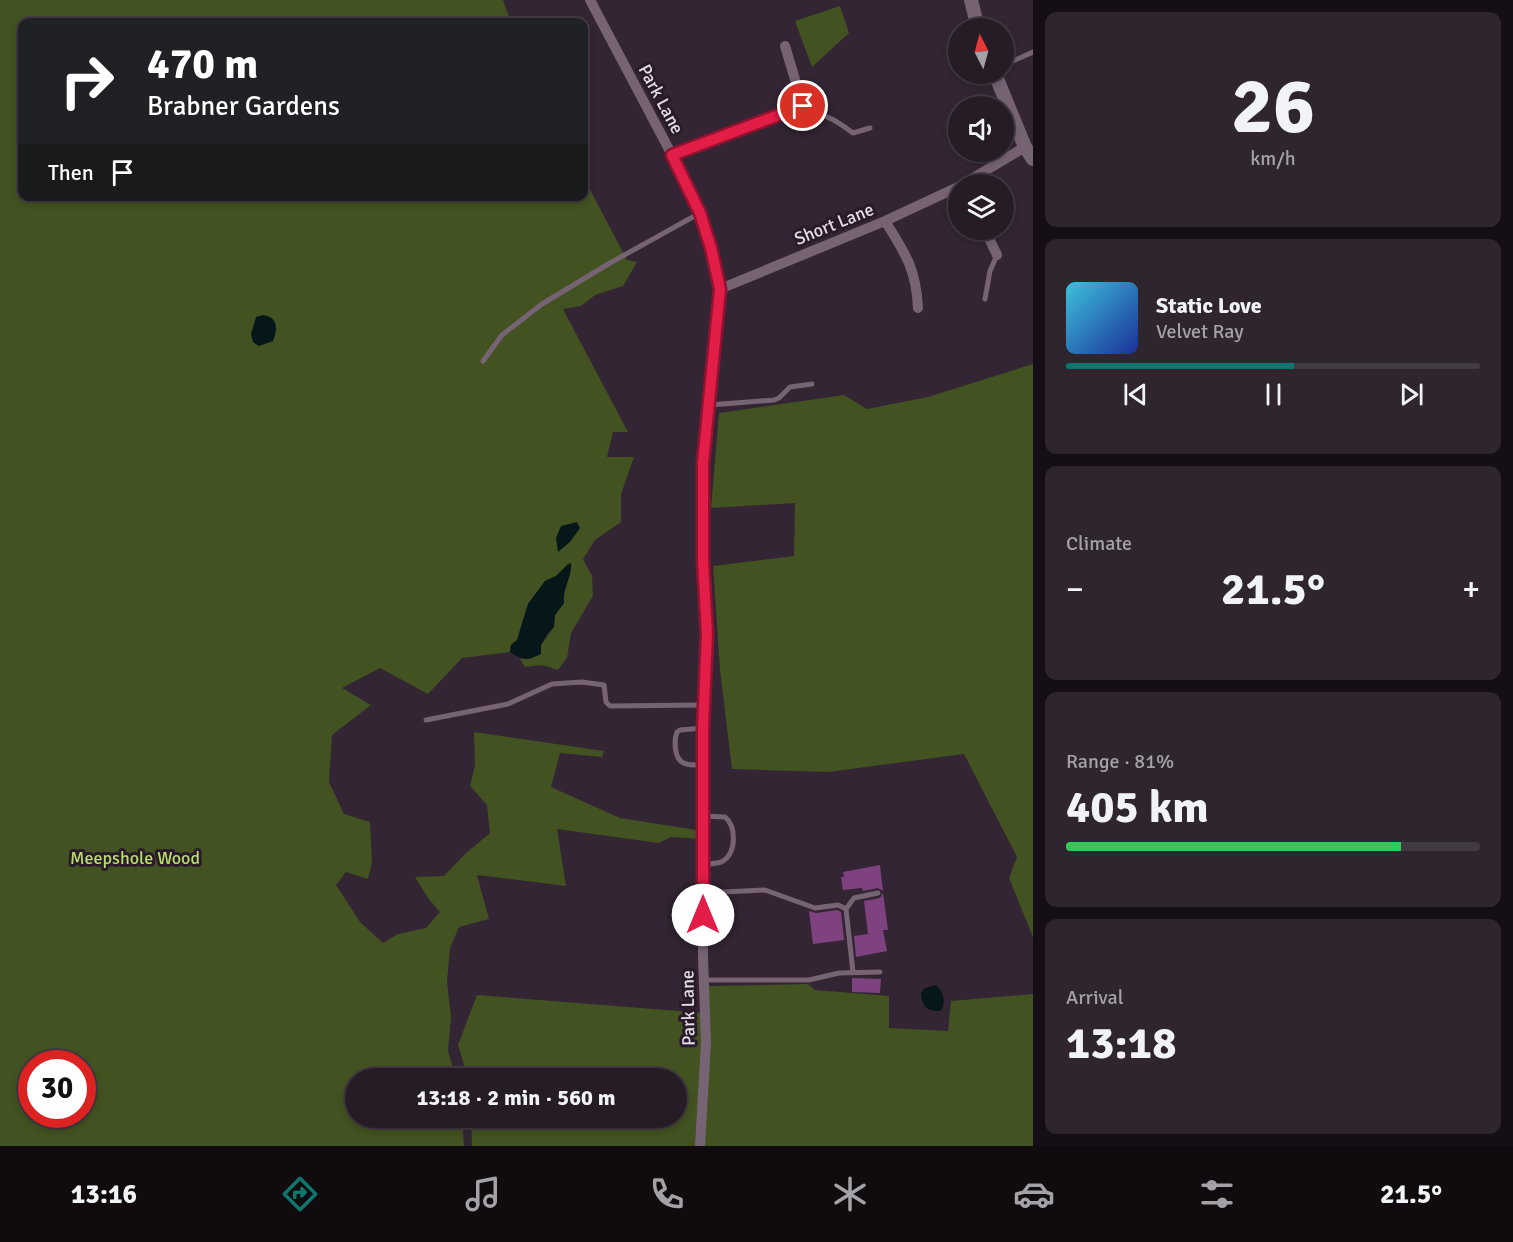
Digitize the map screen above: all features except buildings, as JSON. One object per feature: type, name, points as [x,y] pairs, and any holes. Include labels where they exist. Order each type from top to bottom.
[{"type":"street","name":"Park Lane","points":[[590,0],[700,213],[720,289],[703,463],[707,634],[703,728],[706,1043],[700,1146]]},
{"type":"street","points":[[971,0],[976,18]]},
{"type":"street","points":[[672,155],[803,106],[785,46]]},
{"type":"street","points":[[999,84],[1025,147],[1033,159]]},
{"type":"street","points":[[980,174],[1025,147]]},
{"type":"street","name":"Short Lane","points":[[720,289],[885,221],[948,192]]},
{"type":"street","points":[[885,221],[910,262],[917,290],[918,308]]},
{"type":"street","points":[[990,240],[997,255]]},
{"type":"lane","points":[[1014,61],[1033,52]]},
{"type":"lane","points":[[803,106],[810,114],[827,116],[841,123],[853,133],[870,128]]},
{"type":"lane","points":[[483,361],[502,335],[542,304],[609,263],[700,213]]},
{"type":"lane","points":[[985,299],[990,272],[997,255]]},
{"type":"lane","points":[[709,405],[774,400],[790,387],[812,384]]},
{"type":"lane","points":[[426,720],[508,704],[540,688],[562,682],[604,685],[606,702],[610,706],[705,705]]},
{"type":"lane","points":[[703,728],[680,730],[675,740],[677,754],[681,761],[686,764],[703,765]]},
{"type":"lane","points":[[703,816],[725,817],[731,822],[733,834],[732,845],[726,859],[719,863],[704,864]]},
{"type":"lane","points":[[703,893],[765,890],[815,908],[838,905],[846,909]]},
{"type":"lane","points":[[853,972],[846,909],[854,898],[879,894]]},
{"type":"lane","points":[[704,980],[809,980],[839,973],[880,972]]},
{"type":"green space","name":"Meepshole Wood","points":[[0,0],[503,0],[510,18],[18,18],[18,201],[588,201],[588,186],[627,260],[637,262],[623,286],[595,295],[581,306],[563,309],[628,432],[613,432],[607,457],[634,457],[621,494],[621,522],[595,540],[583,559],[592,576],[593,596],[571,633],[567,658],[558,670],[542,665],[525,667],[520,659],[531,659],[554,627],[555,615],[564,603],[571,563],[556,576],[545,581],[528,604],[517,640],[511,645],[510,652],[462,658],[428,694],[380,668],[342,688],[371,705],[332,735],[329,782],[344,814],[370,822],[372,862],[368,879],[346,872],[336,885],[360,922],[383,943],[398,934],[426,928],[440,912],[415,877],[444,876],[490,833],[487,805],[470,786],[475,765],[474,732],[604,751],[602,757],[560,753],[551,787],[620,818],[703,831],[703,839],[671,837],[659,843],[557,829],[566,886],[477,875],[489,919],[459,927],[450,948],[447,982],[451,1017],[448,1051],[453,1068],[345,1068],[345,1128],[463,1128],[464,1146],[0,1146]]},
{"type":"green space","points":[[840,6],[849,33],[812,67],[795,21]]},
{"type":"green space","points":[[1033,364],[1033,937],[1009,878],[1017,857],[964,754],[828,772],[732,769],[720,670],[713,566],[794,556],[795,503],[711,508],[719,413],[844,395],[867,409],[928,397]]},
{"type":"green space","points":[[808,984],[815,990],[889,996],[889,1028],[948,1031],[951,1001],[1033,994],[1033,1146],[472,1146],[471,1128],[687,1128],[687,1068],[465,1068],[458,1045],[477,995],[704,1013],[709,986]]},
{"type":"shaded area","points":[[263,315],[272,318],[276,324],[276,332],[273,341],[259,346],[253,342],[251,334],[256,317]]},
{"type":"shaded area","points":[[577,522],[580,528],[570,542],[558,552],[556,538],[561,526]]},
{"type":"shaded area","points":[[571,563],[564,603],[555,615],[554,627],[541,645],[541,654],[525,659],[518,657],[510,652],[511,645],[517,640],[528,604],[545,581],[556,576]]},
{"type":"shaded area","points":[[936,985],[943,997],[941,1011],[926,1008],[921,993],[925,988]]},
{"type":"route","points":[[703,915],[703,728],[707,678],[703,561],[703,463],[714,373],[720,289],[700,213],[672,155],[803,106]]}]
